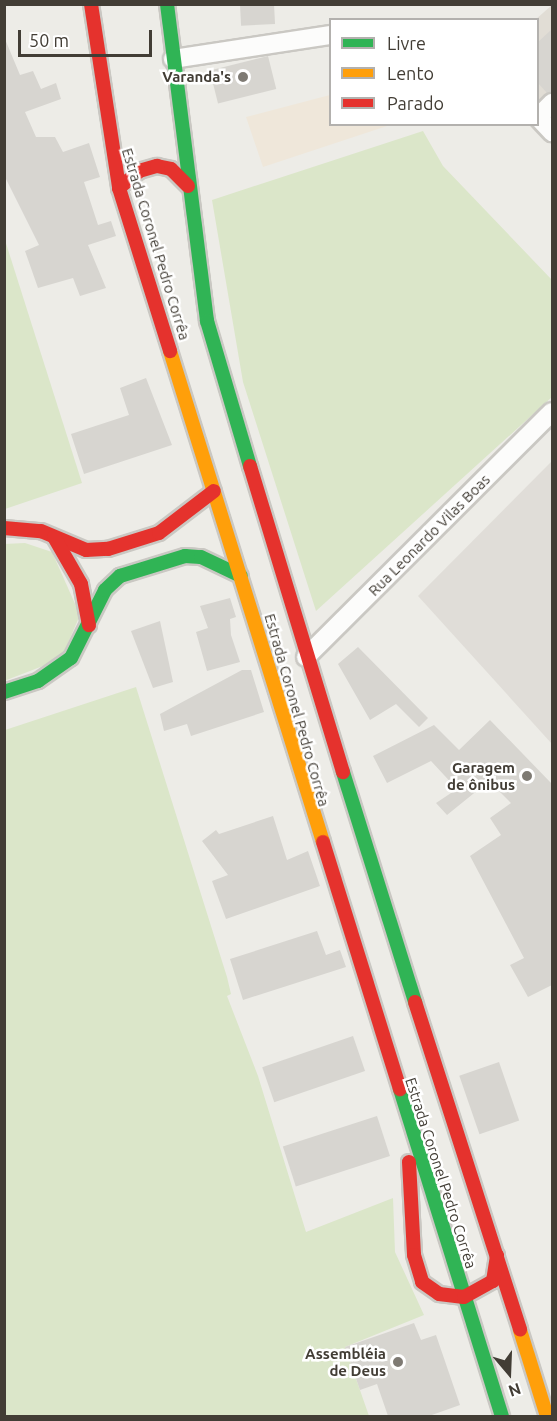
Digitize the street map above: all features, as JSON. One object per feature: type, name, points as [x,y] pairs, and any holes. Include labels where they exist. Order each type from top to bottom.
[{"type":"main road","name":"Estrada Coronel Pedro Corrêa","points":[[91,4],[119,188],[241,576],[409,1131],[502,1416]]},
{"type":"main road","name":"Estrada Coronel Pedro Corrêa","points":[[167,4],[188,186],[207,321],[306,657],[547,1416]]},
{"type":"main road","points":[[119,188],[139,171],[157,166],[171,170],[188,186]]},
{"type":"main road","points":[[4,528],[54,537],[86,550],[128,545],[178,522],[214,491]]},
{"type":"main road","points":[[54,537],[81,584],[89,625]]},
{"type":"main road","points":[[4,692],[57,671],[71,658],[110,583],[141,567],[201,557],[241,576]]},
{"type":"main road","points":[[409,1131],[417,1270],[439,1294],[464,1297],[493,1281],[497,1253]]},
{"type":"street","points":[[174,58],[329,36]]},
{"type":"street","points":[[539,116],[552,104]]},
{"type":"street","points":[[539,118],[552,132]]},
{"type":"street","name":"Rua Leonardo Vilas Boas","points":[[306,657],[552,412]]},
{"type":"shaded area","points":[[552,5],[552,119],[539,103],[537,18]]},
{"type":"shaded area","points":[[329,95],[329,126],[387,126],[263,167],[246,117]]},
{"type":"shaded area","points":[[552,461],[552,744],[418,596]]},
{"type":"green space","points":[[423,131],[443,166],[552,280],[552,397],[316,611],[243,382],[212,200]]},
{"type":"green space","points":[[4,237],[82,483],[5,509],[4,509]]},
{"type":"green space","points":[[25,543],[52,552],[80,615],[61,659],[4,681],[4,544]]},
{"type":"green space","points":[[136,687],[227,977],[231,994],[227,996],[258,1076],[306,1232],[393,1198],[395,1252],[424,1315],[345,1347],[369,1416],[5,1416],[5,730]]},
{"type":"building","points":[[274,4],[275,24],[241,26],[240,6]]},
{"type":"building","points":[[552,29],[552,92],[547,93],[539,84],[539,41]]},
{"type":"building","points":[[5,39],[20,75],[33,71],[41,89],[56,83],[61,99],[25,112],[36,137],[55,137],[63,152],[89,143],[100,177],[84,182],[98,225],[111,221],[116,236],[88,245],[106,288],[80,296],[73,278],[38,288],[25,251],[39,245],[4,175]]},
{"type":"building","name":"Varanda's","points":[[268,56],[276,89],[218,104],[210,71]]},
{"type":"building","points":[[146,378],[172,445],[84,474],[71,434],[129,415],[120,388]]},
{"type":"building","points":[[230,598],[236,617],[230,619],[231,635],[240,662],[207,671],[196,632],[208,628],[200,606]]},
{"type":"building","points":[[160,621],[173,682],[153,688],[131,631]]},
{"type":"building","points":[[358,647],[428,718],[419,727],[396,704],[370,720],[338,664]]},
{"type":"building","points":[[242,670],[251,670],[264,712],[191,736],[187,724],[164,731],[160,714]]},
{"type":"building","points":[[490,720],[552,784],[552,985],[528,997],[510,965],[524,958],[470,856],[501,835],[490,818],[511,803],[489,781],[447,815],[436,803],[457,789],[431,761],[387,783],[373,756],[434,725],[459,750]]},
{"type":"building","points":[[273,816],[287,860],[308,851],[320,886],[226,919],[212,881],[228,875],[202,841],[216,830],[219,834]]},
{"type":"building","points":[[317,931],[326,955],[340,950],[346,967],[243,1000],[230,959]]},
{"type":"building","points":[[353,1036],[365,1071],[274,1102],[262,1067]]},
{"type":"building","points":[[499,1062],[519,1121],[479,1134],[459,1076]]},
{"type":"building","points":[[377,1116],[390,1156],[296,1187],[283,1147]]},
{"type":"building","points":[[414,1323],[421,1340],[436,1335],[460,1405],[429,1416],[388,1416],[377,1384],[360,1390],[345,1347]]},
{"type":"traffic: fast","points":[[167,4],[207,321],[250,466]]},
{"type":"traffic: fast","points":[[4,692],[38,681],[71,658],[105,590],[120,576],[185,556],[201,557],[241,576]]},
{"type":"traffic: fast","points":[[343,772],[415,1002]]},
{"type":"traffic: fast","points":[[400,1089],[502,1416]]},
{"type":"traffic: slow","points":[[170,351],[323,842]]},
{"type":"traffic: slow","points":[[520,1330],[547,1416]]},
{"type":"traffic: jam","points":[[91,4],[119,188],[170,351]]},
{"type":"traffic: jam","points":[[119,188],[139,171],[157,166],[171,169],[188,186]]},
{"type":"traffic: jam","points":[[250,466],[343,772]]},
{"type":"traffic: jam","points":[[4,528],[41,531],[86,550],[108,549],[159,533],[214,491]]},
{"type":"traffic: jam","points":[[54,537],[81,584],[89,625]]},
{"type":"traffic: jam","points":[[323,842],[400,1089]]},
{"type":"traffic: jam","points":[[415,1002],[520,1330]]},
{"type":"traffic: jam","points":[[409,1162],[414,1255],[422,1282],[439,1294],[464,1297],[493,1281],[497,1255]]},
{"type":"place","name":"Varanda's","points":[[243,77]]},
{"type":"place","name":"Garagem de ônibus","points":[[527,776]]},
{"type":"place","name":"Assembléia de Deus","points":[[398,1362]]}]
